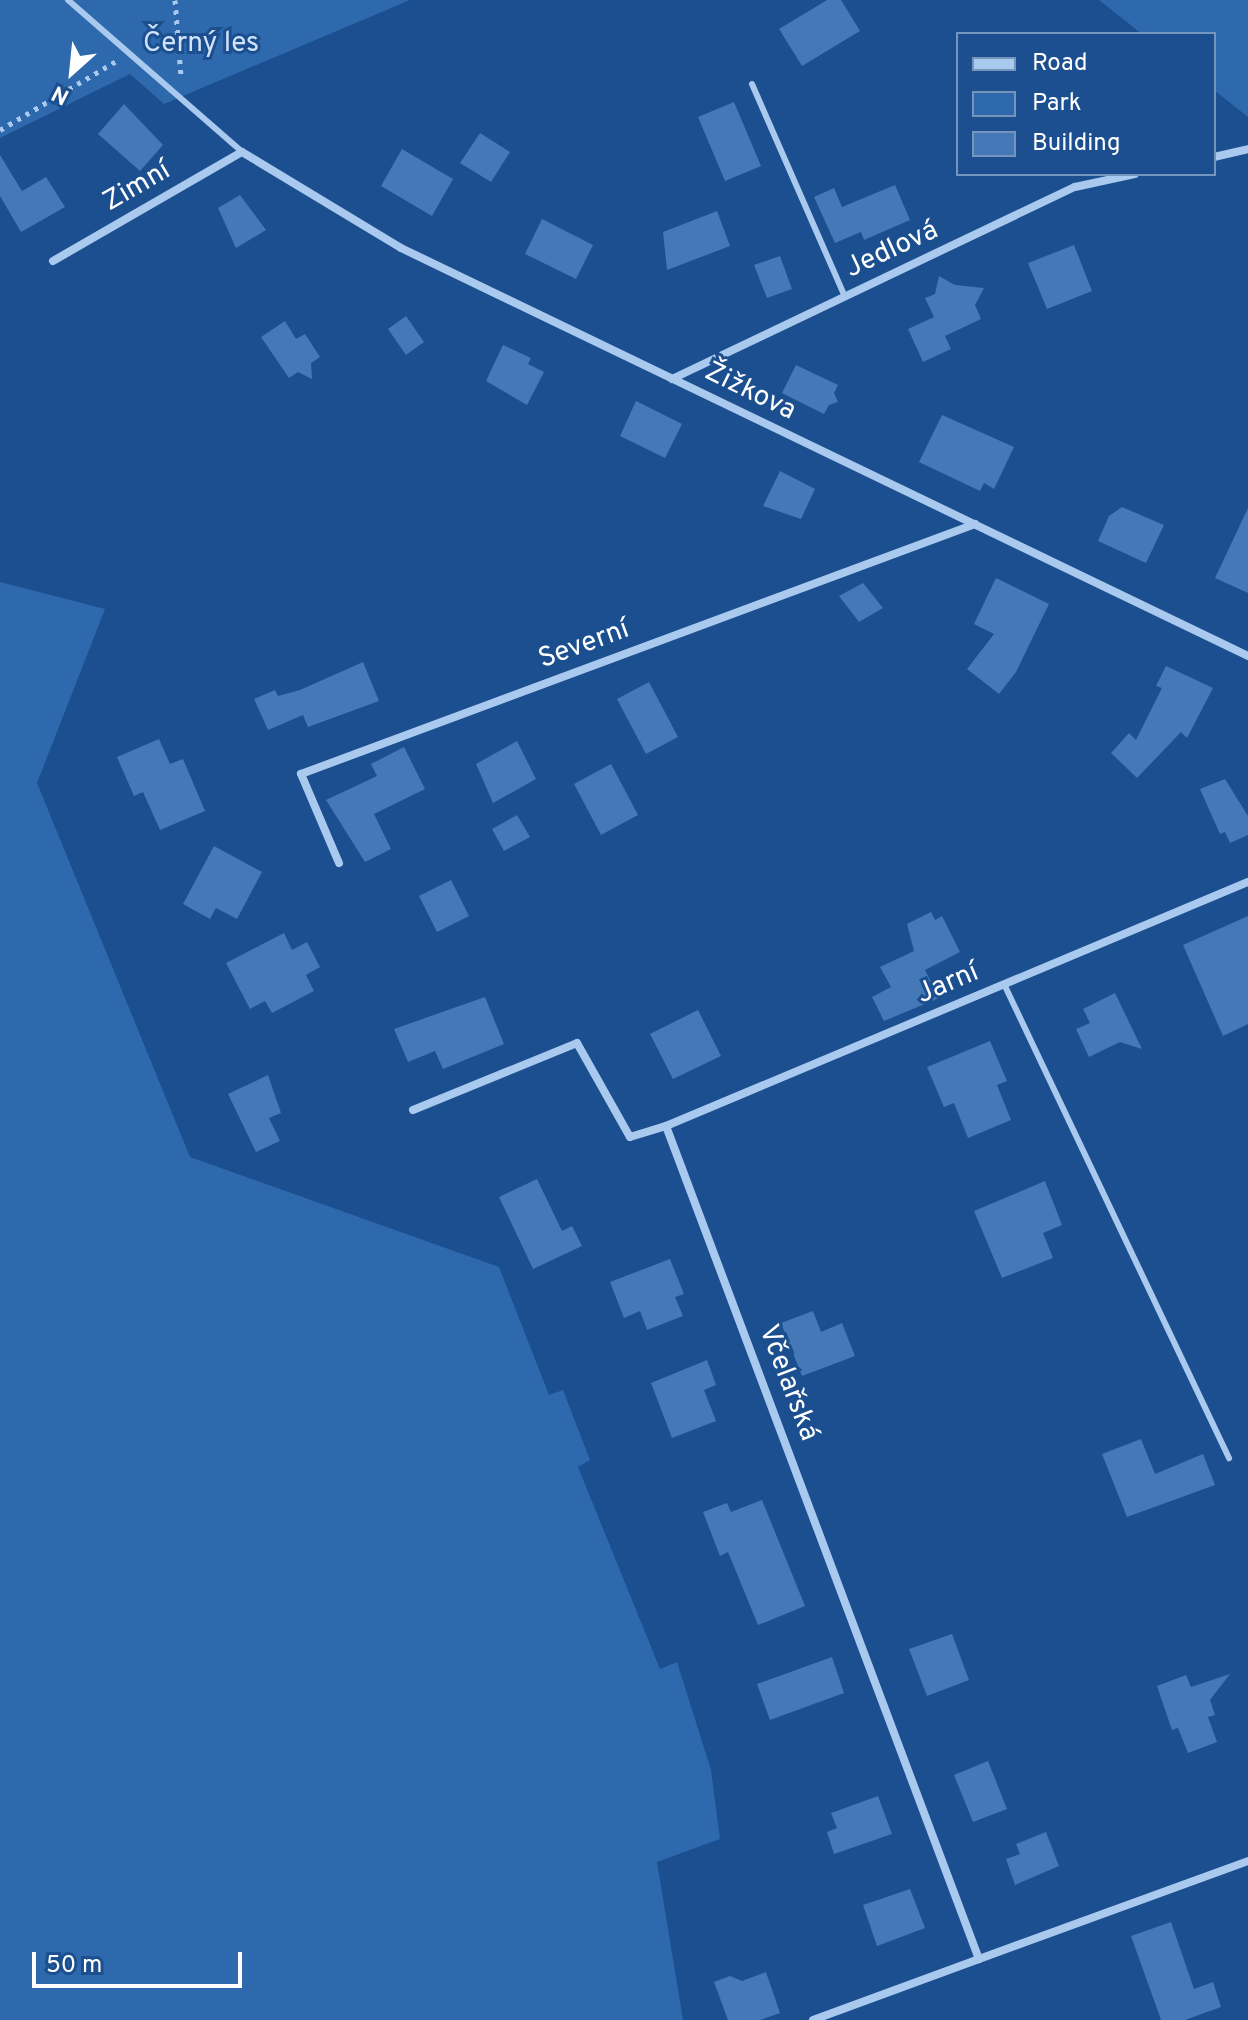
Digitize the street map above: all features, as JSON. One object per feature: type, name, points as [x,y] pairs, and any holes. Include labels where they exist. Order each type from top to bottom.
[{"type":"street","points":[[1216,157],[1248,149]]},
{"type":"street","name":"Zimní","points":[[53,261],[242,152]]},
{"type":"street","name":"Žižkova","points":[[242,152],[401,248],[1248,656]]},
{"type":"street","name":"Jedlová","points":[[672,379],[1075,187],[1126,176]]},
{"type":"street","name":"Severní","points":[[339,863],[301,774],[975,524]]},
{"type":"street","name":"Jarní","points":[[666,1126],[1248,882]]},
{"type":"street","points":[[413,1110],[577,1043],[630,1137],[666,1126]]},
{"type":"street","name":"Včelařská","points":[[666,1126],[979,1959]]},
{"type":"street","points":[[813,2020],[1248,1861]]},
{"type":"lane","points":[[68,0],[126,55],[242,152]]},
{"type":"lane","points":[[752,84],[845,297]]},
{"type":"lane","points":[[1004,984],[1229,1458]]},
{"type":"path","points":[[175,0],[183,102]]},
{"type":"path","points":[[0,130],[126,55]]},
{"type":"green space","name":"Černý les","points":[[0,0],[410,0],[164,104],[130,74],[0,138]]},
{"type":"green space","points":[[1099,0],[1248,0],[1248,117],[1216,92],[1216,32],[1139,32]]},
{"type":"green space","points":[[0,582],[105,609],[37,783],[190,1157],[499,1267],[549,1395],[563,1390],[590,1460],[578,1467],[660,1669],[677,1662],[711,1770],[720,1839],[657,1862],[683,2020],[0,2020]]},
{"type":"building","points":[[827,0],[841,0],[860,31],[802,66],[779,29]]},
{"type":"building","points":[[734,102],[761,166],[725,181],[698,117]]},
{"type":"building","points":[[124,104],[163,145],[140,171],[98,134]]},
{"type":"building","points":[[480,133],[510,152],[491,182],[460,163]]},
{"type":"building","points":[[402,149],[453,179],[432,216],[381,186]]},
{"type":"building","points":[[0,155],[22,191],[46,177],[65,207],[21,232],[0,196]]},
{"type":"building","points":[[895,185],[910,220],[864,240],[861,232],[835,243],[814,197],[834,188],[842,207]]},
{"type":"building","points":[[240,195],[266,230],[236,248],[218,208]]},
{"type":"building","points":[[717,211],[730,246],[667,270],[663,232]]},
{"type":"building","points":[[542,219],[593,245],[576,279],[525,254]]},
{"type":"building","points":[[1074,245],[1092,291],[1047,309],[1028,263]]},
{"type":"building","points":[[780,256],[792,289],[767,298],[754,265]]},
{"type":"building","points":[[939,276],[955,285],[984,288],[975,305],[981,319],[945,336],[951,349],[923,362],[908,329],[934,317],[925,298],[935,294]]},
{"type":"building","points":[[406,316],[424,342],[406,355],[388,329]]},
{"type":"building","points":[[285,321],[296,339],[305,334],[320,357],[311,363],[312,379],[298,372],[289,378],[261,337]]},
{"type":"building","points":[[503,345],[531,358],[528,364],[544,372],[527,405],[486,381]]},
{"type":"building","points":[[796,365],[838,385],[834,393],[838,402],[829,405],[824,414],[782,393]]},
{"type":"building","points":[[636,401],[682,424],[665,458],[620,436]]},
{"type":"building","points":[[942,415],[1014,447],[994,489],[984,483],[980,491],[919,462]]},
{"type":"building","points":[[780,471],[815,489],[801,519],[763,506]]},
{"type":"building","points":[[1122,507],[1164,525],[1146,563],[1098,541],[1109,516]]},
{"type":"building","points":[[1248,508],[1248,593],[1215,578]]},
{"type":"building","points":[[996,578],[1049,604],[1016,672],[999,694],[967,669],[994,634],[974,624]]},
{"type":"building","points":[[863,583],[883,608],[859,622],[839,596]]},
{"type":"building","points":[[363,662],[379,701],[308,727],[303,715],[268,730],[254,699],[275,690],[278,696],[300,690]]},
{"type":"building","points":[[1166,666],[1213,688],[1187,738],[1181,732],[1137,778],[1111,753],[1129,733],[1136,740],[1162,688],[1156,686]]},
{"type":"building","points":[[649,682],[678,737],[646,754],[617,699]]},
{"type":"building","points":[[159,739],[170,764],[183,759],[205,811],[160,830],[143,792],[134,796],[117,757]]},
{"type":"building","points":[[517,741],[536,779],[493,803],[476,764]]},
{"type":"building","points":[[404,747],[425,789],[374,814],[391,849],[365,862],[326,800],[377,776],[371,764]]},
{"type":"building","points":[[611,764],[638,815],[601,835],[574,784]]},
{"type":"building","points":[[1225,779],[1248,816],[1248,835],[1230,843],[1225,832],[1220,834],[1200,789]]},
{"type":"building","points":[[517,815],[530,837],[504,851],[492,829]]},
{"type":"building","points":[[214,846],[262,872],[237,919],[216,908],[210,919],[183,904]]},
{"type":"building","points":[[451,880],[469,916],[437,932],[419,896]]},
{"type":"building","points":[[931,912],[935,920],[942,916],[960,952],[925,970],[939,998],[884,1021],[872,997],[891,987],[880,967],[914,951],[907,924]]},
{"type":"building","points":[[1248,916],[1248,1024],[1223,1036],[1183,945]]},
{"type":"building","points":[[284,933],[292,950],[307,942],[320,967],[306,975],[314,991],[272,1013],[265,1001],[250,1009],[226,963]]},
{"type":"building","points":[[1115,993],[1142,1049],[1120,1042],[1089,1057],[1076,1029],[1090,1023],[1083,1009]]},
{"type":"building","points":[[485,997],[504,1044],[443,1069],[435,1051],[408,1062],[394,1029]]},
{"type":"building","points":[[698,1010],[721,1056],[673,1079],[650,1034]]},
{"type":"building","points":[[990,1041],[1007,1081],[997,1085],[1011,1120],[968,1138],[954,1103],[944,1107],[927,1067]]},
{"type":"building","points":[[268,1075],[281,1113],[269,1118],[280,1141],[256,1152],[228,1094]]},
{"type":"building","points":[[537,1179],[562,1231],[572,1226],[582,1246],[533,1269],[499,1197]]},
{"type":"building","points":[[1045,1181],[1062,1225],[1043,1233],[1053,1258],[1002,1278],[974,1211]]},
{"type":"building","points":[[670,1259],[684,1294],[675,1297],[683,1316],[647,1330],[640,1311],[624,1318],[610,1282]]},
{"type":"building","points":[[813,1311],[821,1332],[842,1323],[855,1356],[802,1376],[781,1323]]},
{"type":"building","points":[[707,1360],[716,1385],[704,1390],[716,1421],[672,1438],[651,1383]]},
{"type":"building","points":[[1141,1439],[1155,1474],[1203,1454],[1215,1485],[1127,1517],[1102,1454]]},
{"type":"building","points":[[762,1500],[805,1606],[758,1625],[728,1552],[720,1556],[703,1512],[727,1503],[731,1512]]},
{"type":"building","points":[[952,1634],[969,1680],[927,1696],[909,1649]]},
{"type":"building","points":[[832,1657],[844,1693],[770,1720],[757,1684]]},
{"type":"building","points":[[1230,1674],[1210,1700],[1215,1715],[1208,1717],[1217,1742],[1188,1753],[1178,1728],[1172,1730],[1157,1686],[1186,1675],[1191,1687]]},
{"type":"building","points":[[988,1761],[1007,1809],[973,1822],[954,1775]]},
{"type":"building","points":[[878,1796],[892,1834],[834,1854],[827,1832],[837,1828],[831,1813]]},
{"type":"building","points":[[1046,1832],[1059,1866],[1015,1885],[1006,1859],[1020,1854],[1016,1844]]},
{"type":"building","points":[[910,1889],[925,1928],[877,1946],[863,1905]]},
{"type":"building","points":[[1171,1922],[1194,1989],[1213,1982],[1221,2007],[1185,2020],[1161,2020],[1131,1936]]},
{"type":"building","points":[[766,1972],[780,2013],[760,2020],[728,2020],[714,1982],[730,1976],[742,1981]]}]
